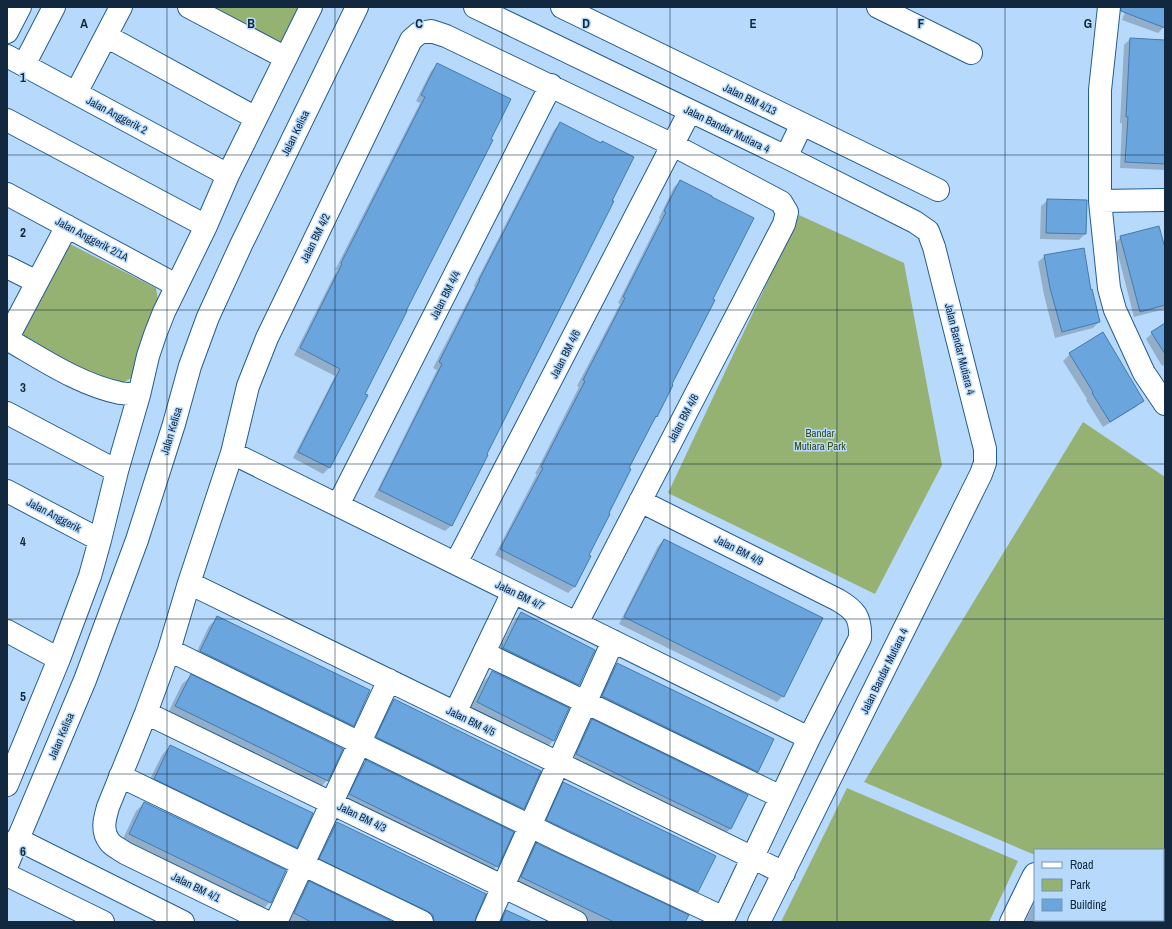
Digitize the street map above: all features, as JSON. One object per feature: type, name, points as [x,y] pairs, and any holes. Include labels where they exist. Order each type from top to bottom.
[{"type":"street","points":[[7,32],[20,7]]},
{"type":"street","points":[[16,61],[54,7]]},
{"type":"street","points":[[76,93],[122,7]]},
{"type":"street","points":[[189,7],[286,58]]},
{"type":"street","points":[[9,773],[59,659],[90,576],[117,471],[139,395],[148,356],[164,312],[206,226],[228,175],[311,7]]},
{"type":"street","name":"Jalan Kelisa","points":[[7,865],[84,680],[137,540],[174,424],[190,366],[208,317],[241,245],[357,7]]},
{"type":"street","name":"Jalan Bandar Mutiara 4","points":[[475,7],[786,157],[915,222],[928,231],[934,247],[985,449],[985,463],[981,474],[760,922]]},
{"type":"street","name":"Jalan BM 4/13","points":[[562,7],[938,190]]},
{"type":"street","points":[[878,7],[971,52]]},
{"type":"street","points":[[1109,7],[1100,90],[1100,201],[1109,288],[1114,310],[1144,373],[1165,404]]},
{"type":"street","name":"Jalan BM 4/2","points":[[169,650],[232,453],[248,386],[267,338],[411,40],[419,33],[431,31],[446,36],[551,86]]},
{"type":"street","points":[[106,36],[256,118]]},
{"type":"street","name":"Jalan Anggerik 2","points":[[16,61],[228,175]]},
{"type":"street","points":[[551,86],[673,144]]},
{"type":"street","name":"Jalan BM 4/4","points":[[338,505],[551,86]]},
{"type":"street","name":"Jalan BM 4/6","points":[[456,563],[690,111]]},
{"type":"street","points":[[7,120],[206,226]]},
{"type":"street","points":[[786,157],[802,124]]},
{"type":"street","name":"Jalan BM 4/8","points":[[577,623],[784,224],[786,212],[780,202],[673,144]]},
{"type":"street","name":"Jalan Anggerik 2/1A","points":[[7,194],[176,285]]},
{"type":"street","points":[[1100,201],[1165,200]]},
{"type":"street","points":[[67,226],[7,339],[72,376],[120,393],[139,395]]},
{"type":"street","points":[[7,267],[37,282]]},
{"type":"street","points":[[7,413],[117,471]]},
{"type":"street","name":"Jalan BM 4/7","points":[[232,453],[809,738]]},
{"type":"street","name":"Jalan Anggerik","points":[[7,490],[100,540]]},
{"type":"street","name":"Jalan BM 4/9","points":[[640,501],[838,600],[851,608],[857,617],[860,628],[860,638],[809,738],[723,920]]},
{"type":"street","name":"Jalan BM 4/5","points":[[189,584],[784,873]]},
{"type":"street","points":[[455,713],[514,592]]},
{"type":"street","points":[[7,631],[59,659]]},
{"type":"street","points":[[487,922],[613,641]]},
{"type":"street","points":[[169,650],[723,920]]},
{"type":"street","name":"Jalan BM 4/1","points":[[169,650],[146,713],[108,806],[104,822],[104,831],[110,842],[125,853],[267,922]]},
{"type":"street","points":[[484,653],[781,797]]},
{"type":"street","points":[[276,922],[389,680]]},
{"type":"street","name":"Jalan BM 4/3","points":[[146,713],[332,802],[576,922]]},
{"type":"street","points":[[120,776],[422,922]]},
{"type":"street","points":[[17,839],[183,922]]},
{"type":"street","points":[[7,875],[103,922]]},
{"type":"street","points":[[1011,922],[1034,875]]},
{"type":"green space","points":[[204,7],[299,7],[279,47]]},
{"type":"green space","name":"Bandar Mutiara Park","points":[[799,215],[904,263],[942,465],[875,594],[668,493]]},
{"type":"green space","points":[[64,241],[156,288],[159,306],[135,376],[120,384],[111,384],[15,337]]},
{"type":"green space","points":[[1083,422],[1165,477],[1165,910],[1164,849],[1034,849],[1034,855],[864,782]]},
{"type":"green space","points":[[847,788],[1018,861],[989,922],[781,922]]},
{"type":"building","points":[[1121,7],[1165,7],[1165,28],[1121,11]]},
{"type":"building","points":[[1130,38],[1165,40],[1165,164],[1125,162]]},
{"type":"building","points":[[437,63],[511,99],[491,139],[493,140],[365,394],[368,395],[330,468],[298,452],[340,369],[300,348],[425,97],[421,95]]},
{"type":"building","points":[[560,122],[601,143],[602,141],[634,157],[612,201],[614,201],[452,526],[379,490],[442,364],[439,362],[479,280]]},
{"type":"building","points":[[680,180],[754,218],[713,299],[715,300],[672,384],[673,385],[657,417],[656,416],[629,468],[631,469],[575,587],[500,549],[543,468],[541,467],[585,381],[583,380],[625,298],[623,297],[666,212],[664,211]]},
{"type":"building","points":[[1047,199],[1087,200],[1086,234],[1046,233]]},
{"type":"building","points":[[1159,226],[1165,248],[1165,305],[1140,312],[1120,236]]},
{"type":"building","points":[[1084,248],[1091,290],[1092,289],[1100,322],[1062,332],[1050,288],[1044,255]]},
{"type":"building","points":[[1165,323],[1165,354],[1151,332]]},
{"type":"building","points":[[1103,332],[1144,401],[1110,422],[1069,353]]},
{"type":"building","points":[[664,539],[823,618],[784,697],[624,617]]},
{"type":"building","points":[[521,612],[595,650],[579,685],[503,648]]},
{"type":"building","points":[[217,616],[370,690],[354,726],[200,651]]},
{"type":"building","points":[[617,663],[774,739],[758,772],[602,696]]},
{"type":"building","points":[[492,671],[569,708],[554,741],[477,702]]},
{"type":"building","points":[[191,674],[343,749],[328,781],[175,706]]},
{"type":"building","points":[[394,699],[541,771],[524,809],[376,737]]},
{"type":"building","points":[[592,719],[748,795],[731,829],[576,754]]},
{"type":"building","points":[[170,745],[313,813],[297,848],[154,779]]},
{"type":"building","points":[[366,760],[514,832],[498,867],[349,794]]},
{"type":"building","points":[[563,782],[716,856],[698,892],[546,820]]},
{"type":"building","points":[[144,802],[286,870],[271,903],[129,834]]},
{"type":"building","points":[[337,822],[486,894],[475,922],[434,922],[433,915],[427,911],[319,859]]},
{"type":"building","points":[[536,843],[689,915],[685,922],[614,922],[521,877]]},
{"type":"building","points":[[309,881],[393,922],[311,922],[294,913]]},
{"type":"building","points":[[506,910],[532,922],[501,922]]}]
